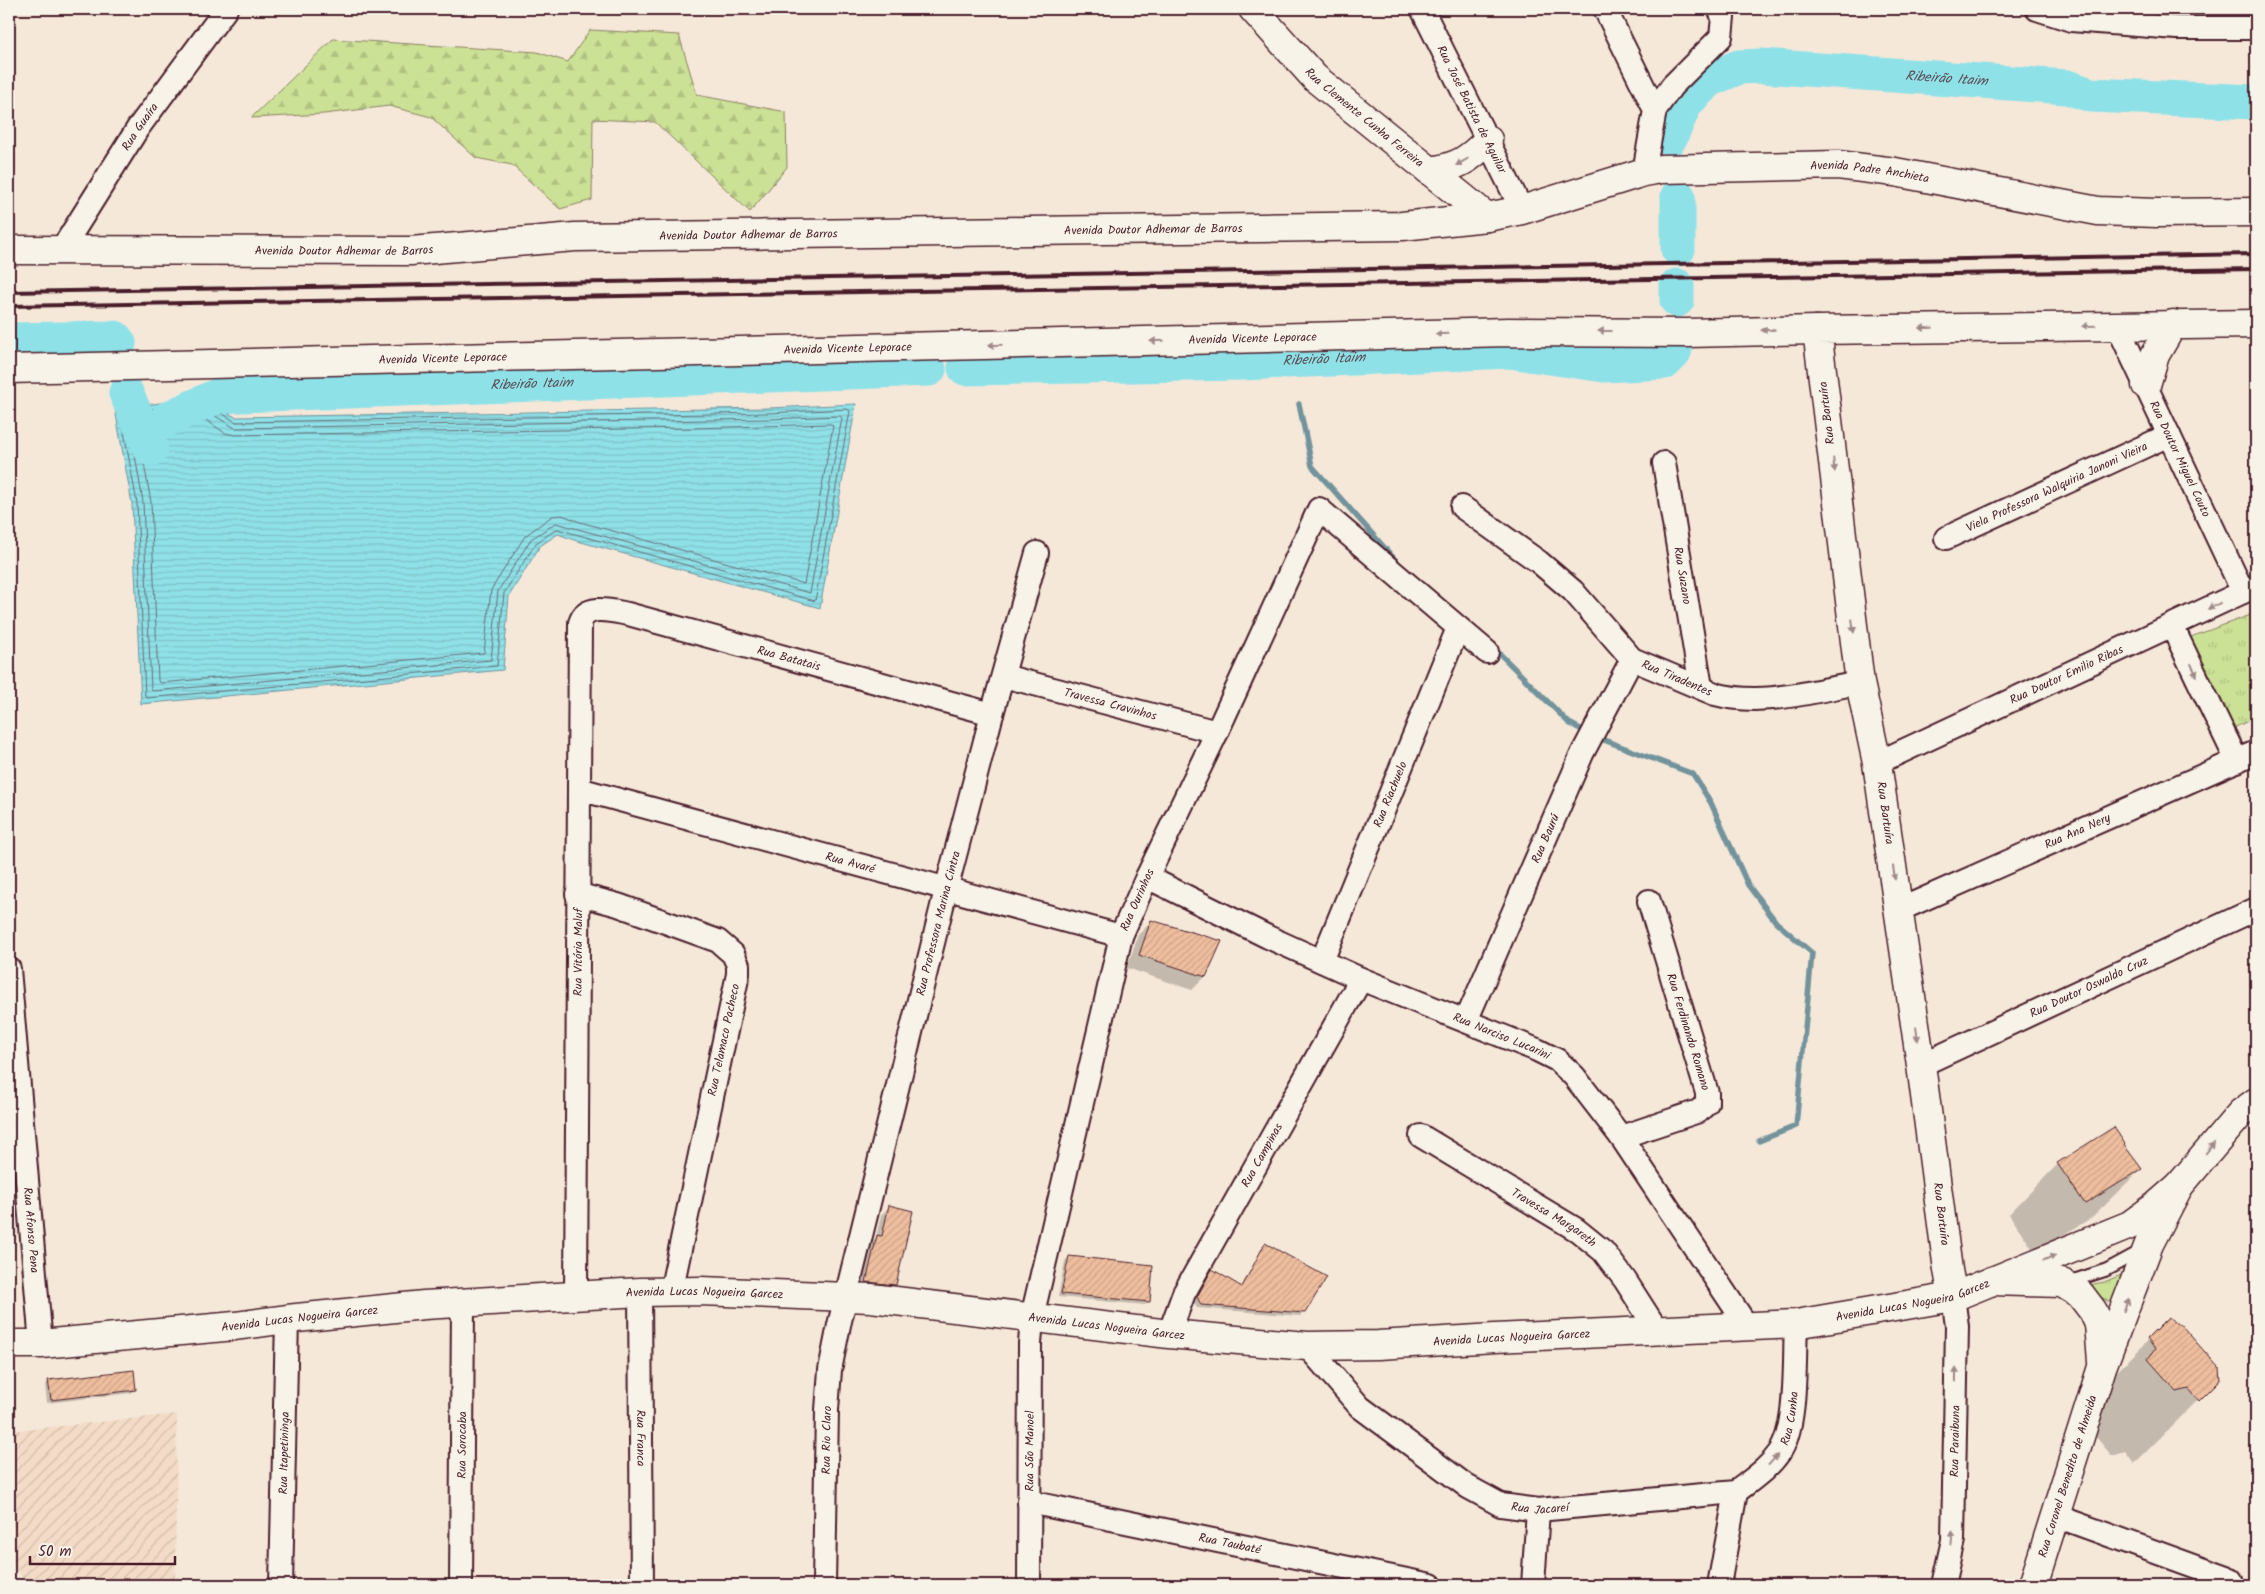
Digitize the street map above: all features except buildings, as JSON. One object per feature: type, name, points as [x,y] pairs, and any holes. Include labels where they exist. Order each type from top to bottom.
[{"type":"main road","name":"Rua Clemente Cunha Ferreira","points":[[1253,9],[1315,78],[1487,217]]},
{"type":"main road","points":[[1430,171],[1452,167],[1468,159],[1488,140]]},
{"type":"main road","name":"Avenida Padre Anchieta","points":[[1487,217],[1522,210],[1652,171],[1692,168],[1838,165],[1895,172],[2098,211],[2157,213],[2256,212]]},
{"type":"main road","name":"Avenida Doutor Adhemar de Barros","points":[[9,250],[411,251],[575,237],[1402,226],[1487,217]]},
{"type":"main road","points":[[2146,385],[2155,355],[2173,324]]},
{"type":"main road","name":"Avenida Vicente Leporace","points":[[9,369],[1510,332],[1687,333],[2256,324]]},
{"type":"main road","name":"Rua Bartuíra","points":[[1817,330],[1860,683],[1877,763],[1953,1297]]},
{"type":"main road","points":[[2179,1186],[2241,1113],[2256,1102]]},
{"type":"main road","name":"Avenida Lucas Nogueira Garcez","points":[[9,1344],[41,1344],[235,1326],[424,1305],[462,1304],[576,1294],[640,1292],[845,1296],[1169,1334],[1307,1346],[1378,1345],[1796,1324],[1953,1297],[2130,1225],[2179,1186]]},
{"type":"main road","name":"Rua Coronel Benedito de Almeida","points":[[2037,1584],[2102,1367],[2150,1244],[2179,1186]]},
{"type":"main road","points":[[1992,1281],[2062,1284]]},
{"type":"main road","name":"Rua Coronel Benedito de Almeida","points":[[2062,1284],[2080,1294],[2093,1311],[2099,1324],[2102,1367]]},
{"type":"street","name":"Rua Guaíra","points":[[62,249],[138,128],[226,9]]},
{"type":"street","name":"Rua José Batista de Aguilar","points":[[1422,9],[1522,210]]},
{"type":"street","points":[[1606,9],[1654,110],[1652,171]]},
{"type":"street","points":[[1654,110],[1672,86],[1721,37],[1723,16],[1719,9]]},
{"type":"street","points":[[2037,9],[2178,28],[2256,28]]},
{"type":"street","name":"Rua Doutor Miguel Couto","points":[[2117,325],[2169,435],[2250,589]]},
{"type":"street","name":"Viela Professora Walquiria Janoni Vieira","points":[[1946,538],[2169,435]]},
{"type":"street","name":"Rua Suzano","points":[[1664,463],[1701,687]]},
{"type":"street","name":"Rua Tiradentes","points":[[1462,507],[1539,562],[1573,591],[1632,660],[1729,698],[1771,699],[1860,683]]},
{"type":"street","name":"Rua Ourinhos","points":[[1032,1317],[1121,936],[1319,509],[1458,628]]},
{"type":"street","name":"Rua Professora Marina Cintra","points":[[845,1296],[946,890],[1037,553]]},
{"type":"street","name":"Rua Doutor Emilio Ribas","points":[[1877,763],[2250,589]]},
{"type":"street","name":"Rua Batatais","points":[[587,612],[602,610],[628,614],[992,714]]},
{"type":"street","name":"Rua Vitória Maluf","points":[[576,1294],[580,623],[582,616],[587,612]]},
{"type":"street","points":[[2172,626],[2247,757]]},
{"type":"street","points":[[1458,628],[1487,652]]},
{"type":"street","name":"Rua Riachuelo","points":[[1322,961],[1458,628]]},
{"type":"street","name":"Rua Baurú","points":[[1466,1021],[1582,754],[1632,660]]},
{"type":"street","name":"Travessa Cravinhos","points":[[1004,676],[1217,732]]},
{"type":"street","name":"Rua Ana Nery","points":[[1899,910],[2247,757]]},
{"type":"street","name":"Rua Avaré","points":[[579,789],[1121,936]]},
{"type":"street","name":"Rua Narciso Lucarini","points":[[1147,877],[1268,937],[1361,979],[1537,1050],[1557,1060],[1574,1076],[1622,1137],[1747,1326]]},
{"type":"street","name":"Rua Telamaco Pacheco","points":[[577,894],[618,905],[718,942],[733,954],[738,965],[738,974],[671,1292]]},
{"type":"street","name":"Rua Ferdinando Romano","points":[[1622,1137],[1699,1111],[1707,1103],[1707,1093],[1649,901]]},
{"type":"street","name":"Rua Doutor Oswaldo Cruz","points":[[1921,1065],[2256,909]]},
{"type":"street","name":"Rua Afonso Pena","points":[[9,969],[10,1007],[41,1344]]},
{"type":"street","name":"Rua Campinas","points":[[1169,1334],[1184,1292],[1361,979]]},
{"type":"street","name":"Travessa Margareth","points":[[1422,1136],[1577,1230],[1603,1251],[1657,1330]]},
{"type":"street","name":"Rua Franca","points":[[640,1292],[642,1585]]},
{"type":"street","name":"Rua Rio Claro","points":[[824,1585],[827,1410],[830,1370],[845,1296]]},
{"type":"street","name":"Rua Paraibuna","points":[[1943,1585],[1953,1540],[1957,1326],[1953,1297]]},
{"type":"street","name":"Rua Sorocaba","points":[[461,1585],[462,1304]]},
{"type":"street","name":"Rua São Manoel","points":[[1029,1585],[1032,1317]]},
{"type":"street","name":"Rua Itapetininga","points":[[281,1585],[286,1319]]},
{"type":"street","name":"Rua Cunha","points":[[1736,1492],[1768,1466],[1788,1439],[1791,1420],[1796,1324]]},
{"type":"street","name":"Rua Jacareí","points":[[1307,1346],[1360,1407],[1468,1487],[1501,1505],[1538,1510],[1736,1492]]},
{"type":"street","points":[[1719,1585],[1736,1492]]},
{"type":"street","name":"Rua Taubaté","points":[[1029,1502],[1431,1585]]},
{"type":"street","points":[[1533,1585],[1538,1510]]},
{"type":"street","points":[[2056,1516],[2230,1579]]},
{"type":"lane","points":[[2062,1284],[2106,1270],[2135,1256],[2150,1244]]},
{"type":"shaded area","points":[[9,1413],[11,1413],[13,1431],[177,1414],[175,1585],[28,1585],[14,1566],[13,1546],[9,1542]]},
{"type":"green space","points":[[590,30],[679,35],[697,95],[786,112],[787,167],[750,212],[655,122],[593,119],[592,200],[560,209],[512,165],[476,158],[431,117],[389,106],[324,114],[251,118],[333,39],[537,52],[568,62]]},
{"type":"green space","points":[[2256,613],[2256,717],[2234,728],[2188,638]]},
{"type":"green space","points":[[2133,1270],[2121,1300],[2109,1302],[2084,1286],[2104,1282]]},
{"type":"water","points":[[205,397],[235,417],[769,408],[856,404],[820,608],[558,534],[540,546],[509,596],[503,670],[141,704],[132,504],[115,409]]},
{"type":"waterway","name":"Ribeirão Itaim","points":[[1670,138],[1686,102],[1710,79],[1739,67],[1761,66],[2067,87],[2091,95],[2256,102]]},
{"type":"waterway","name":"Ribeirão Itaim","points":[[1678,196],[1678,249]]},
{"type":"waterway","name":"Ribeirão Itaim","points":[[1677,286],[1677,300]]},
{"type":"waterway","name":"Ribeirão Itaim","points":[[9,340],[115,338],[119,343]]},
{"type":"waterway","name":"Ribeirão Itaim","points":[[965,368],[1242,363],[1510,351],[1604,365],[1665,362],[1675,349]]},
{"type":"waterway","name":"Ribeirão Itaim","points":[[167,419],[217,396],[929,369]]},
{"type":"waterway","name":"Ribeirão Itaim","points":[[126,393],[151,449]]},
{"type":"waterway","points":[[1299,404],[1312,466],[1399,564]]},
{"type":"waterway","points":[[1493,647],[1569,723],[1588,733]]},
{"type":"waterway","points":[[1596,737],[1693,774],[1711,803],[1748,885],[1776,922],[1812,953],[1796,1126],[1759,1141]]},
{"type":"railway","points":[[9,292],[2256,254]]},
{"type":"railway","points":[[9,306],[2256,269]]}]
